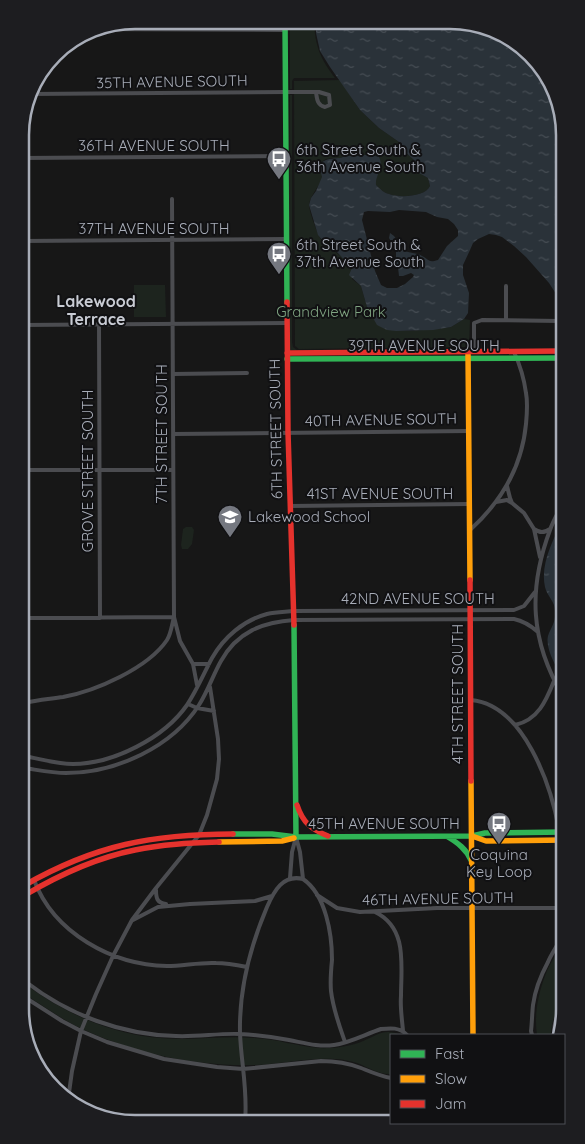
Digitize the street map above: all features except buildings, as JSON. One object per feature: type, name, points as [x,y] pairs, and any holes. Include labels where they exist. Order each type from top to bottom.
[{"type":"street","points":[[126,29],[285,30]]},
{"type":"street","name":"6TH STREET SOUTH","points":[[285,30],[288,432],[294,611],[295,801],[296,837],[303,879]]},
{"type":"street","points":[[316,92],[329,95],[330,105],[325,107],[319,104],[316,92]]},
{"type":"street","name":"35TH AVENUE SOUTH","points":[[37,94],[316,92]]},
{"type":"street","name":"36TH AVENUE SOUTH","points":[[29,158],[286,156]]},
{"type":"street","name":"7TH STREET SOUTH","points":[[172,200],[174,617],[180,641],[192,664],[197,686]]},
{"type":"street","name":"37TH AVENUE SOUTH","points":[[29,241],[287,239]]},
{"type":"street","points":[[506,286],[506,320],[556,320]]},
{"type":"street","name":"4TH STREET SOUTH","points":[[473,1034],[469,504],[470,354],[474,323],[482,320],[506,320]]},
{"type":"street","points":[[29,325],[287,323]]},
{"type":"street","name":"GROVE STREET SOUTH","points":[[98,324],[100,618]]},
{"type":"street","name":"39TH AVENUE SOUTH","points":[[516,355],[556,351]]},
{"type":"street","name":"39TH AVENUE SOUTH","points":[[288,356],[470,354],[556,358]]},
{"type":"street","points":[[470,530],[482,519],[507,486],[520,456],[525,434],[527,395],[516,355]]},
{"type":"street","points":[[173,374],[247,373]]},
{"type":"street","name":"40TH AVENUE SOUTH","points":[[173,434],[469,431]]},
{"type":"street","points":[[29,470],[173,470]]},
{"type":"street","points":[[507,486],[512,502]]},
{"type":"street","points":[[496,502],[507,500],[524,513],[534,529],[541,560]]},
{"type":"street","name":"41ST AVENUE SOUTH","points":[[290,506],[469,504]]},
{"type":"street","points":[[556,517],[550,529],[541,560],[535,592],[538,632],[548,669],[556,684]]},
{"type":"street","points":[[534,529],[538,532],[545,532],[550,529]]},
{"type":"street","name":"42ND AVENUE SOUTH","points":[[29,757],[57,763],[75,764],[106,759],[129,750],[159,734],[188,704],[222,643],[234,631],[251,620],[266,614],[294,611],[514,610],[524,606],[535,592]]},
{"type":"street","points":[[338,611],[338,620]]},
{"type":"street","points":[[29,618],[174,617],[168,639],[152,656],[131,671],[107,683],[73,694],[29,702]]},
{"type":"street","name":"42ND AVENUE SOUTH","points":[[29,769],[53,773],[95,770],[132,759],[148,751],[176,731],[190,717],[210,686],[222,660],[238,640],[247,632],[271,622],[294,620],[504,619],[522,621],[538,632]]},
{"type":"street","points":[[192,664],[209,664]]},
{"type":"street","points":[[515,725],[533,717],[541,709],[554,681]]},
{"type":"street","points":[[69,1092],[81,1031],[113,956],[132,920],[199,834],[213,798],[219,759],[210,686]]},
{"type":"street","points":[[471,700],[490,704],[515,725],[528,742],[537,758],[556,816]]},
{"type":"street","points":[[188,704],[196,708],[214,711]]},
{"type":"street","points":[[295,801],[306,824],[314,830],[332,837]]},
{"type":"street","name":"45TH AVENUE SOUTH","points":[[29,883],[77,860],[115,846],[130,842],[199,834],[281,834],[296,837],[448,837],[472,836],[485,833],[556,832]]},
{"type":"street","name":"45TH AVENUE SOUTH","points":[[472,836],[486,841],[556,840]]},
{"type":"street","name":"6TH STREET SOUTH","points":[[290,878],[292,852],[296,837]]},
{"type":"street","name":"45TH AVENUE SOUTH","points":[[29,893],[70,871],[113,855],[152,847],[192,843],[282,841],[296,837]]},
{"type":"street","points":[[448,837],[464,847],[472,862]]},
{"type":"street","points":[[245,1115],[240,1034],[242,997],[247,967],[256,932],[272,896],[283,882],[290,878],[303,879],[308,883],[317,895],[322,907],[329,929],[331,990],[334,1010],[345,1042]]},
{"type":"street","points":[[34,880],[51,910],[63,924],[96,948],[113,956],[130,962],[149,965],[167,966],[218,962],[247,967]]},
{"type":"street","points":[[156,888],[158,902],[173,905]]},
{"type":"street","name":"46TH AVENUE SOUTH","points":[[317,895],[336,908],[360,912],[437,908],[556,908]]},
{"type":"street","points":[[132,920],[158,907],[255,901],[272,896]]},
{"type":"street","points":[[373,911],[382,915],[390,922],[396,931],[399,942],[402,967],[400,995],[403,1031]]},
{"type":"street","points":[[531,1033],[533,1005],[538,987],[548,961],[556,948]]},
{"type":"street","points":[[29,984],[55,1002],[86,1018],[126,1030],[162,1036],[240,1034],[266,1036],[315,1046],[337,1045],[381,1029],[394,1028],[406,1034]]},
{"type":"street","points":[[29,1000],[81,1031],[107,1042],[164,1059],[243,1069],[333,1061],[350,1064],[390,1078]]},
{"type":"street","points":[[554,1030],[556,1016]]},
{"type":"green space","points":[[290,29],[315,29],[319,51],[335,78],[294,78],[292,89],[290,89]]},
{"type":"green space","name":"Grandview Park","points":[[340,80],[360,110],[379,128],[399,142],[405,152],[414,160],[423,175],[428,178],[430,186],[427,190],[418,194],[394,195],[384,192],[376,185],[376,177],[379,173],[360,155],[326,159],[320,163],[322,178],[309,206],[319,235],[323,242],[348,264],[352,271],[352,279],[361,286],[371,316],[396,331],[445,328],[451,327],[464,319],[470,320],[469,347],[299,349],[295,346],[294,81]]},
{"type":"green space","points":[[290,95],[292,95],[292,342],[293,347],[297,350],[290,350]]},
{"type":"green space","points":[[134,285],[165,285],[166,317],[134,317]]},
{"type":"green space","points":[[192,527],[194,530],[192,544],[188,549],[182,549],[183,529]]},
{"type":"green space","points":[[556,954],[556,1012],[551,1034],[537,1034],[537,1005],[547,971]]},
{"type":"green space","points":[[29,987],[62,1008],[99,1025],[119,1031],[160,1038],[253,1038],[323,1048],[355,1044],[378,1034],[388,1032],[398,1034],[390,1034],[390,1074],[385,1074],[357,1063],[338,1059],[314,1059],[251,1065],[228,1065],[183,1060],[160,1056],[116,1043],[68,1022],[29,997]]},
{"type":"water","points":[[316,29],[458,29],[485,34],[497,40],[520,55],[530,65],[551,100],[555,120],[556,294],[549,283],[514,246],[502,237],[489,234],[473,243],[463,265],[463,275],[469,293],[468,313],[464,319],[451,327],[433,330],[396,331],[387,330],[377,325],[367,307],[361,286],[349,275],[352,268],[318,235],[309,205],[322,177],[320,163],[328,159],[346,156],[375,156],[379,157],[381,161],[376,185],[385,193],[412,196],[427,190],[430,186],[428,178],[419,173],[414,160],[405,152],[399,142],[379,128],[360,110],[320,51]],"holes":[[[399,210],[426,212],[448,219],[454,224],[458,230],[458,236],[447,246],[438,260],[429,261],[418,254],[405,251],[390,233],[389,238],[396,250],[396,266],[398,267],[399,276],[411,273],[414,275],[405,284],[397,288],[387,288],[381,285],[375,271],[362,220],[364,212]]]},
{"type":"water","points":[[556,534],[556,666],[548,647],[548,636],[554,622],[555,611],[554,604],[545,587],[544,578],[544,570]]},
{"type":"traffic: fast","points":[[285,29],[287,302]]},
{"type":"traffic: fast","points":[[287,359],[556,358]]},
{"type":"traffic: fast","points":[[294,625],[296,837]]},
{"type":"traffic: fast","points":[[233,834],[272,834],[296,837],[472,836],[485,833],[556,832]]},
{"type":"traffic: fast","points":[[448,837],[461,847],[471,860]]},
{"type":"traffic: slow","points":[[468,352],[470,580]]},
{"type":"traffic: slow","points":[[471,781],[473,1034]]},
{"type":"traffic: slow","points":[[472,836],[486,841],[556,840]]},
{"type":"traffic: slow","points":[[219,842],[282,841],[294,838]]},
{"type":"traffic: jam","points":[[287,302],[288,432],[294,625]]},
{"type":"traffic: jam","points":[[287,353],[556,351]]},
{"type":"traffic: jam","points":[[470,580],[471,781]]},
{"type":"traffic: jam","points":[[297,805],[308,825],[328,836]]},
{"type":"traffic: jam","points":[[29,883],[76,860],[125,844],[177,836],[233,834]]},
{"type":"traffic: jam","points":[[29,893],[78,868],[120,853],[166,845],[219,842]]},
{"type":"place","name":"6th Street South & 36th Avenue South","points":[[279,180]]},
{"type":"place","name":"6th Street South & 37th Avenue South","points":[[279,275]]},
{"type":"place","name":"Lakewood School","points":[[230,538]]},
{"type":"place","name":"Coquina Key Loop","points":[[499,845]]},
{"type":"district","name":"Lakewood Terrace","points":[[96,310]]}]
